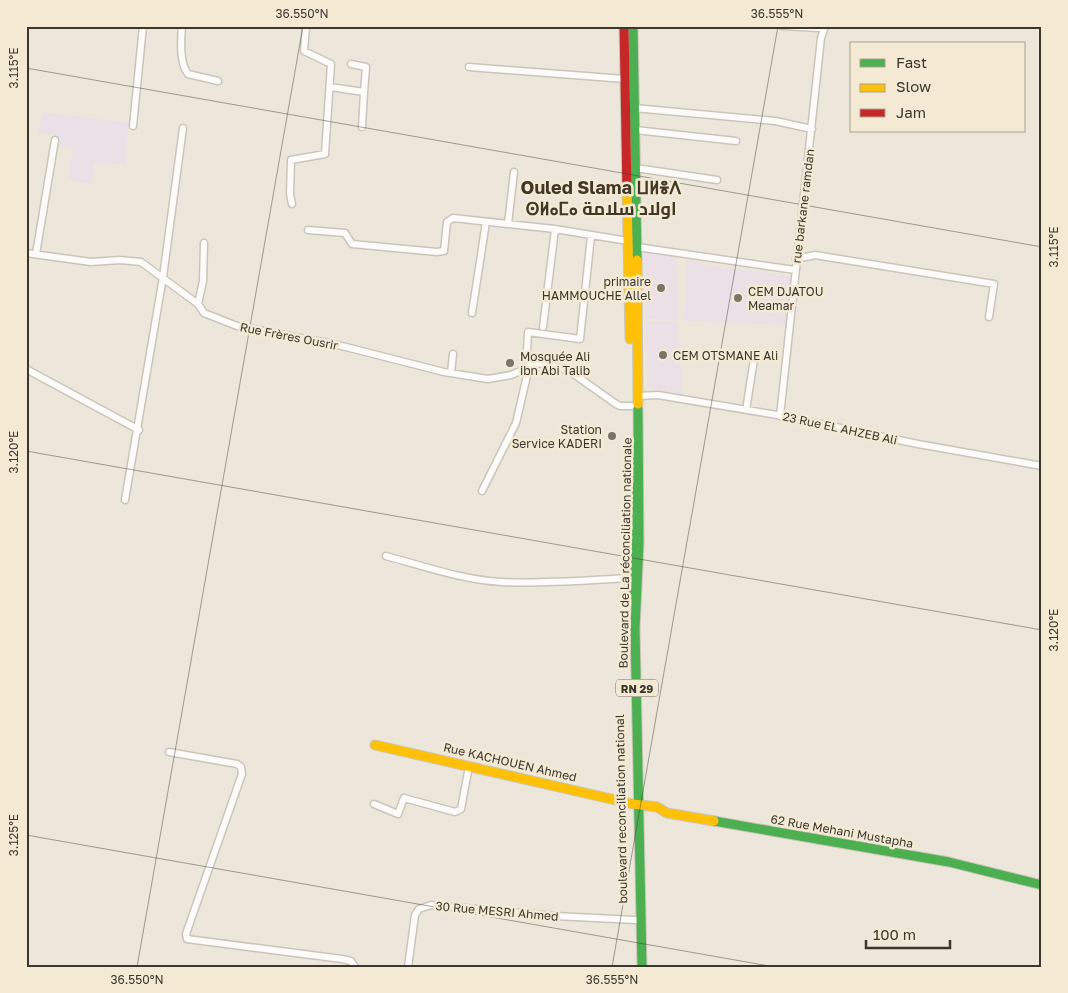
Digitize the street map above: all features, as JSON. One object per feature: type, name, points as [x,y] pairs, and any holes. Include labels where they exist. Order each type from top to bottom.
[{"type":"main road","name":"RN 29","points":[[624,26],[628,241],[635,405]]},
{"type":"main road","name":"RN 29","points":[[632,26],[637,247],[635,405]]},
{"type":"main road","name":"boulevard reconciliation national","points":[[635,405],[629,578],[636,804],[637,967]]},
{"type":"main road","name":"Boulevard de La réconciliation nationale","points":[[635,405],[640,543],[635,628],[636,804],[642,967]]},
{"type":"main road","name":"Rue KACHOUEN Ahmed","points":[[375,745],[636,804]]},
{"type":"main road","name":"62 Rue Mehani Mustapha","points":[[636,804],[657,807],[667,813],[949,862],[1042,885]]},
{"type":"street","points":[[133,126],[143,26]]},
{"type":"street","points":[[182,26],[181,45],[185,70],[188,74],[218,81]]},
{"type":"street","points":[[292,204],[290,194],[291,160],[325,154],[331,64],[304,51],[306,26]]},
{"type":"street","points":[[782,26],[819,28],[819,26]]},
{"type":"street","name":"rue barkane ramdan","points":[[780,416],[796,258],[812,129],[820,38],[825,26]]},
{"type":"street","points":[[351,64],[366,68],[362,127]]},
{"type":"street","points":[[469,67],[625,79]]},
{"type":"street","points":[[330,87],[364,92]]},
{"type":"street","points":[[634,108],[775,121],[812,129]]},
{"type":"street","points":[[126,500],[164,277],[183,128]]},
{"type":"street","points":[[635,130],[736,142]]},
{"type":"street","points":[[36,254],[55,140]]},
{"type":"street","points":[[636,168],[717,180]]},
{"type":"street","points":[[508,224],[514,172]]},
{"type":"street","points":[[308,230],[345,233],[352,244],[437,252],[444,251],[447,222],[453,218],[555,229],[628,241]]},
{"type":"street","points":[[472,313],[486,222]]},
{"type":"street","points":[[543,327],[555,229]]},
{"type":"street","points":[[482,491],[516,423],[529,367],[526,351],[528,332],[580,339],[591,236]]},
{"type":"street","points":[[198,304],[203,281],[204,243]]},
{"type":"street","points":[[637,247],[795,270]]},
{"type":"street","name":"Rue Frères Ousrir","points":[[26,254],[91,262],[120,260],[141,262],[164,277],[198,304],[204,313],[237,326],[338,345],[451,373],[488,378],[511,376],[539,363],[568,370],[620,406],[635,405]]},
{"type":"street","points":[[796,258],[815,254],[994,284],[989,317]]},
{"type":"street","points":[[746,410],[755,353]]},
{"type":"street","points":[[451,373],[453,354]]},
{"type":"street","points":[[26,369],[138,430]]},
{"type":"street","name":"23 Rue EL AHZEB Ali","points":[[635,405],[658,395],[780,416],[918,444],[1042,466]]},
{"type":"street","points":[[386,556],[463,577],[501,582],[629,578]]},
{"type":"street","points":[[169,752],[237,764],[242,774],[186,934],[187,939],[342,959],[351,961],[355,967]]},
{"type":"street","points":[[374,804],[398,814],[404,798],[455,812],[462,809],[469,766]]},
{"type":"street","name":"30 Rue MESRI Ahmed","points":[[408,967],[415,915],[419,908],[431,906],[555,916],[636,920]]},
{"type":"shaded area","points":[[43,112],[129,123],[125,164],[94,163],[92,184],[68,180],[73,148],[57,146],[57,135],[38,133]]},
{"type":"shaded area","name":"primaire HAMMOUCHE Allel","points":[[644,252],[676,257],[679,320],[645,319]]},
{"type":"shaded area","name":"CEM DJATOU Meamar","points":[[687,260],[717,267],[793,276],[787,325],[684,321]]},
{"type":"shaded area","name":"CEM OTSMANE Ali","points":[[646,321],[678,322],[682,394],[647,387]]},
{"type":"traffic: fast","points":[[633,26],[637,260]]},
{"type":"traffic: fast","points":[[638,409],[639,543],[635,628],[642,967]]},
{"type":"traffic: fast","points":[[629,595],[631,449]]},
{"type":"traffic: fast","points":[[714,821],[949,862],[1042,885]]},
{"type":"traffic: slow","points":[[627,192],[630,339]]},
{"type":"traffic: slow","points":[[637,260],[638,404]]},
{"type":"traffic: slow","points":[[375,745],[633,804],[657,807],[667,813],[714,821]]},
{"type":"traffic: jam","points":[[624,26],[627,192]]},
{"type":"place","name":"primaire HAMMOUCHE Allel","points":[[661,288]]},
{"type":"place","name":"CEM DJATOU Meamar","points":[[738,298]]},
{"type":"place","name":"CEM OTSMANE Ali","points":[[663,355]]},
{"type":"place","name":"Mosquée Ali ibn Abi Talib","points":[[510,363]]},
{"type":"place","name":"Station Service KADERI","points":[[612,436]]},
{"type":"district","name":"Ouled Slama ⵡⵍⴻⴷ ⵙⵍⴰⵎⴰ اولاد سلامة","points":[[601,197]]}]
